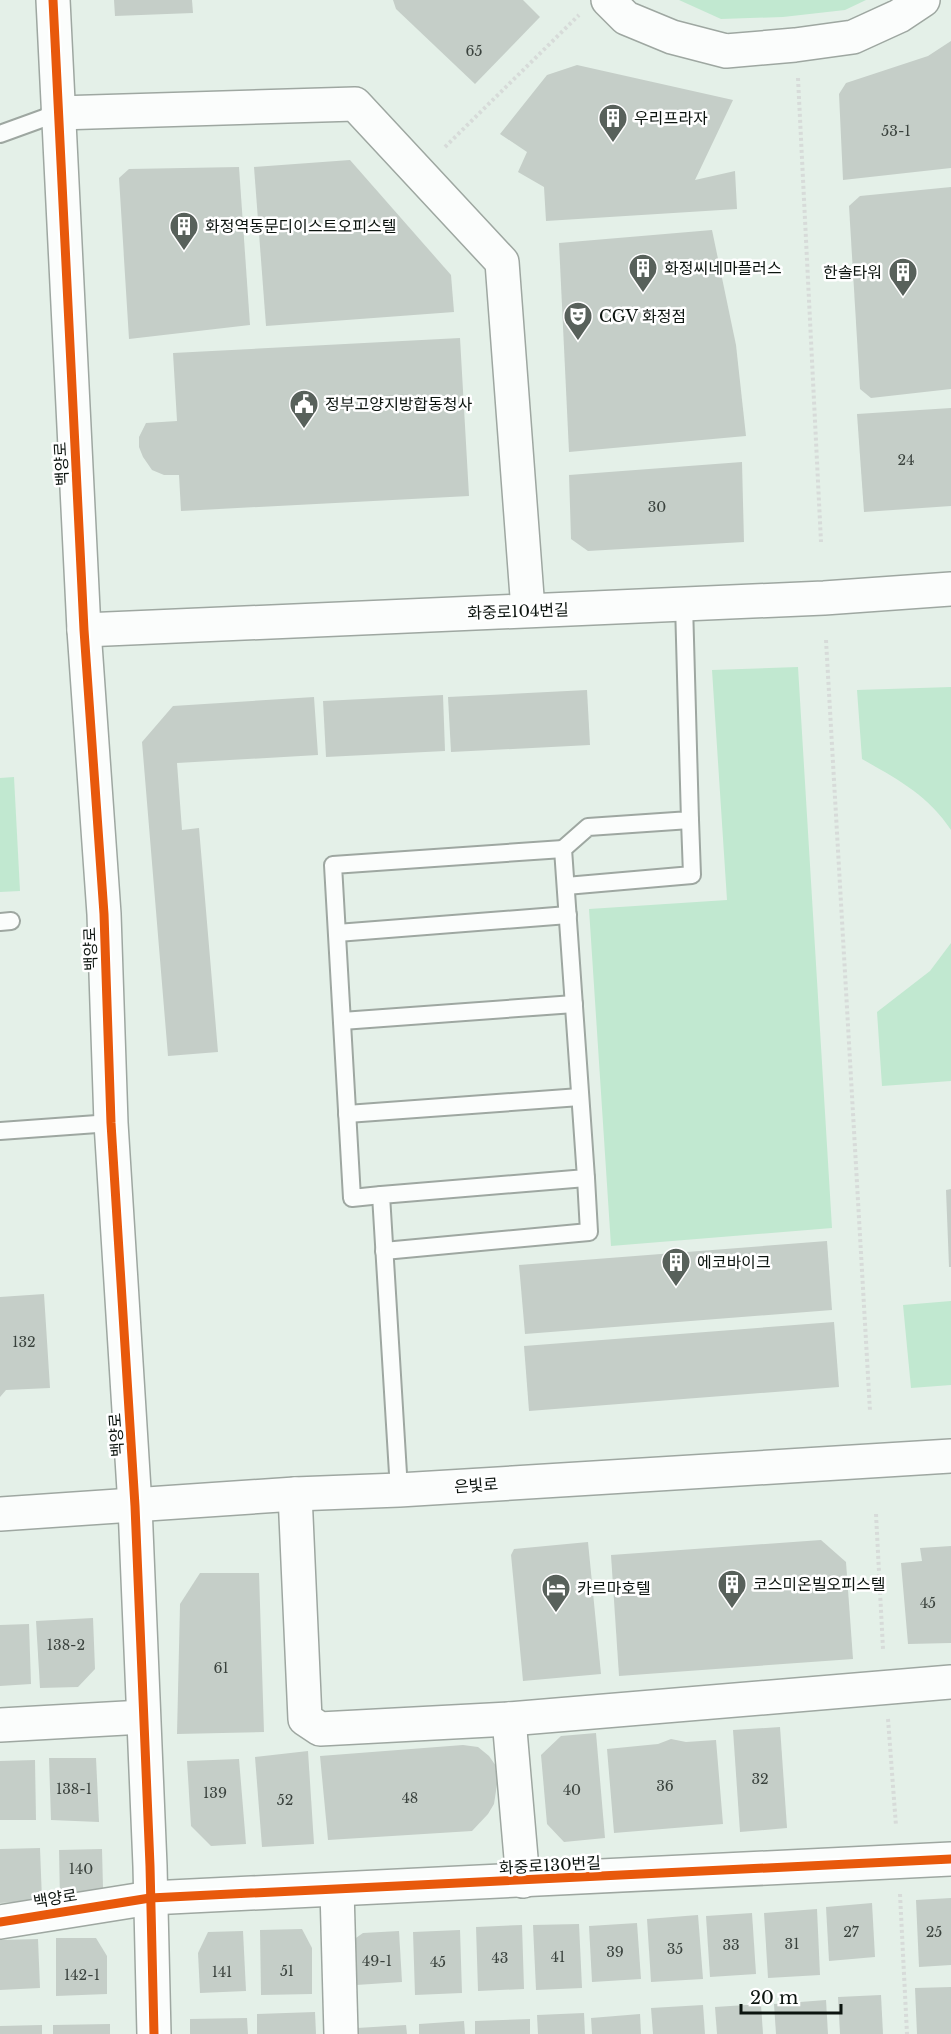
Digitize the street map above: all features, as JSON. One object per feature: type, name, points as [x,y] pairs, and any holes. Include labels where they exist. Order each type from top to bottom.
[{"type":"street","name":"백양로","points":[[53,0],[84,630],[104,914],[111,1123],[135,1506],[154,2034]]},
{"type":"street","points":[[594,7],[672,38],[726,51],[853,37],[899,16],[923,0]]},
{"type":"street","points":[[58,113],[355,104],[502,262],[528,610]]},
{"type":"street","name":"화중로104번길","points":[[84,630],[824,598],[951,589]]},
{"type":"street","name":"은빛로","points":[[0,1514],[295,1494],[399,1490],[951,1456]]},
{"type":"street","points":[[295,1494],[305,1719],[320,1729],[509,1719],[951,1682]]},
{"type":"street","points":[[0,1725],[143,1717]]},
{"type":"street","points":[[509,1719],[523,1881]]},
{"type":"street","name":"화중로130번길","points":[[150,1898],[951,1859]]},
{"type":"street","points":[[337,1890],[342,2034]]},
{"type":"street","name":"백양로","points":[[0,1922],[150,1898]]},
{"type":"lane","points":[[0,134],[58,113]]},
{"type":"lane","points":[[566,886],[692,876],[684,604]]},
{"type":"lane","points":[[586,1178],[352,1198],[333,865],[563,849],[588,827],[690,820]]},
{"type":"lane","points":[[384,1251],[589,1232],[563,849]]},
{"type":"lane","points":[[337,933],[568,915]]},
{"type":"lane","points":[[342,1021],[574,1004]]},
{"type":"lane","points":[[347,1114],[580,1097]]},
{"type":"lane","points":[[0,1131],[111,1123]]},
{"type":"lane","points":[[381,1195],[399,1490]]},
{"type":"path","points":[[445,147],[594,7]]},
{"type":"path","points":[[798,73],[822,542]]},
{"type":"path","points":[[826,640],[870,1411]]},
{"type":"path","points":[[876,1514],[883,1649]]},
{"type":"path","points":[[888,1719],[896,1826]]},
{"type":"path","points":[[900,1893],[907,2034]]},
{"type":"green space","points":[[679,0],[866,0],[845,10],[783,17],[721,19]]},
{"type":"green space","points":[[798,667],[832,1228],[611,1246],[589,909],[727,900],[712,670]]},
{"type":"green space","points":[[951,687],[951,830],[922,797],[862,759],[857,690]]},
{"type":"green space","points":[[14,777],[20,891],[0,892],[0,778]]},
{"type":"green space","points":[[951,943],[951,1081],[882,1086],[877,1012],[930,971]]},
{"type":"green space","points":[[951,1301],[951,1385],[911,1388],[903,1305]]},
{"type":"building","points":[[114,0],[192,0],[193,13],[115,16]]},
{"type":"building","points":[[393,0],[523,0],[540,17],[475,84],[396,9]]},
{"type":"building","points":[[951,41],[951,168],[843,180],[839,94],[846,83],[928,56]]},
{"type":"building","name":"우리프라자","points":[[577,65],[733,100],[695,180],[735,171],[737,209],[546,221],[544,187],[518,172],[527,152],[500,134],[547,75]]},
{"type":"building","points":[[350,160],[451,275],[454,312],[266,326],[254,167]]},
{"type":"building","name":"화정역동문디이스트오피스텔","points":[[239,167],[250,325],[129,339],[119,178],[129,169]]},
{"type":"building","name":"한솔타워","points":[[951,187],[951,389],[871,398],[860,389],[849,206],[860,196]]},
{"type":"building","name":"화정씨네마플러스","points":[[712,230],[736,345],[746,436],[569,452],[559,243]]},
{"type":"building","name":"정부고양지방합동청사","points":[[460,338],[469,496],[181,511],[179,475],[164,475],[152,470],[139,447],[139,437],[146,423],[177,421],[173,353]]},
{"type":"building","points":[[951,408],[951,506],[864,512],[857,414]]},
{"type":"building","points":[[742,462],[744,542],[588,551],[571,539],[569,475]]},
{"type":"building","points":[[587,690],[590,745],[451,752],[448,697]]},
{"type":"building","points":[[443,695],[445,751],[326,757],[323,701]]},
{"type":"building","points":[[314,697],[318,755],[177,763],[182,830],[199,828],[218,1052],[168,1056],[142,742],[173,706]]},
{"type":"building","points":[[951,1189],[951,1267],[949,1267],[946,1190]]},
{"type":"building","name":"에코바이크","points":[[827,1241],[832,1310],[525,1334],[519,1265]]},
{"type":"building","points":[[44,1294],[50,1388],[6,1390],[0,1397],[0,1297]]},
{"type":"building","points":[[834,1322],[839,1387],[529,1411],[524,1346]]},
{"type":"building","name":"코스미온빌오피스텔","points":[[821,1540],[846,1562],[853,1659],[619,1676],[611,1555]]},
{"type":"building","name":"카르마호텔","points":[[588,1542],[601,1674],[523,1681],[511,1555],[514,1549]]},
{"type":"building","points":[[951,1546],[951,1643],[908,1644],[901,1563],[922,1561],[920,1548]]},
{"type":"building","points":[[200,1573],[259,1573],[264,1732],[177,1734],[180,1604]]},
{"type":"building","points":[[93,1618],[95,1669],[78,1687],[40,1688],[36,1621]]},
{"type":"building","points":[[29,1624],[31,1684],[0,1686],[0,1625]]},
{"type":"building","points":[[780,1727],[787,1828],[740,1832],[733,1730]]},
{"type":"building","points":[[596,1733],[605,1838],[564,1842],[547,1824],[541,1755],[561,1736]]},
{"type":"building","points":[[671,1739],[686,1742],[716,1740],[723,1824],[614,1833],[607,1749],[658,1744]]},
{"type":"building","points":[[463,1745],[478,1747],[489,1756],[496,1766],[498,1778],[494,1804],[472,1831],[328,1840],[320,1756]]},
{"type":"building","points":[[308,1751],[314,1844],[262,1847],[255,1757]]},
{"type":"building","points":[[49,1758],[96,1758],[99,1822],[51,1820]]},
{"type":"building","points":[[239,1759],[246,1844],[211,1846],[191,1826],[187,1761]]},
{"type":"building","points":[[35,1760],[36,1820],[0,1820],[0,1761]]},
{"type":"building","points":[[40,1848],[42,1900],[0,1903],[0,1849]]},
{"type":"building","points":[[102,1849],[103,1888],[88,1900],[60,1900],[59,1850]]},
{"type":"building","points":[[951,1898],[951,1965],[919,1967],[916,1900]]},
{"type":"building","points":[[872,1903],[875,1957],[829,1961],[826,1907]]},
{"type":"building","points":[[817,1909],[820,1975],[768,1978],[764,1913]]},
{"type":"building","points":[[752,1913],[756,1974],[710,1977],[706,1916]]},
{"type":"building","points":[[698,1915],[703,1979],[651,1982],[647,1919]]},
{"type":"building","points":[[637,1923],[641,1979],[592,1982],[589,1926]]},
{"type":"building","points":[[579,1924],[582,1988],[536,1990],[533,1925]]},
{"type":"building","points":[[522,1925],[524,1989],[478,1991],[476,1927]]},
{"type":"building","points":[[302,1929],[312,1948],[312,1994],[261,1995],[260,1930]]},
{"type":"building","points":[[460,1930],[462,1993],[415,1995],[413,1932]]},
{"type":"building","points":[[243,1931],[246,1991],[200,1993],[198,1953],[208,1932]]},
{"type":"building","points":[[399,1931],[402,1982],[356,1985],[353,1940],[363,1933]]},
{"type":"building","points":[[56,1938],[96,1938],[107,1956],[107,1994],[56,1996]]},
{"type":"building","points":[[38,1939],[40,1988],[0,1990],[0,1940]]},
{"type":"building","points":[[951,1987],[951,2034],[917,2034],[915,1988]]},
{"type":"building","points":[[881,1995],[883,2034],[840,2034],[838,1997]]},
{"type":"building","points":[[826,2000],[828,2034],[776,2034],[774,2004]]},
{"type":"building","points":[[761,2004],[763,2034],[717,2034],[715,2007]]},
{"type":"building","points":[[703,2005],[705,2034],[653,2034],[651,2008]]},
{"type":"building","points":[[315,2012],[316,2034],[257,2034],[257,2014]]},
{"type":"building","points":[[584,2013],[585,2034],[538,2034],[537,2015]]},
{"type":"building","points":[[640,2014],[641,2034],[592,2034],[591,2018]]},
{"type":"building","points":[[247,2018],[248,2034],[190,2034],[190,2019]]},
{"type":"building","points":[[530,2019],[530,2034],[475,2034],[475,2021]]},
{"type":"building","points":[[464,2021],[465,2034],[419,2034],[419,2024]]},
{"type":"building","points":[[110,2024],[110,2034],[53,2034],[53,2025]]},
{"type":"building","points":[[42,2025],[42,2034],[0,2034],[0,2026]]},
{"type":"building","points":[[406,2025],[407,2034],[357,2034],[357,2028]]},
{"type":"cycle path","points":[[53,0],[84,630],[104,914],[111,1123],[135,1506],[150,1866],[154,2034]]},
{"type":"cycle path","points":[[0,1922],[150,1898],[951,1859]]},
{"type":"place","name":"우리프라자","points":[[613,144]]},
{"type":"place","name":"화정역동문디이스트오피스텔","points":[[184,252]]},
{"type":"place","name":"화정씨네마플러스","points":[[643,294]]},
{"type":"place","name":"한솔타워","points":[[903,298]]},
{"type":"place","name":"CGV 화정점","points":[[578,342]]},
{"type":"place","name":"정부고양지방합동청사","points":[[304,430]]},
{"type":"place","name":"에코바이크","points":[[676,1288]]},
{"type":"place","name":"코스미온빌오피스텔","points":[[732,1610]]},
{"type":"place","name":"카르마호텔","points":[[556,1614]]}]
